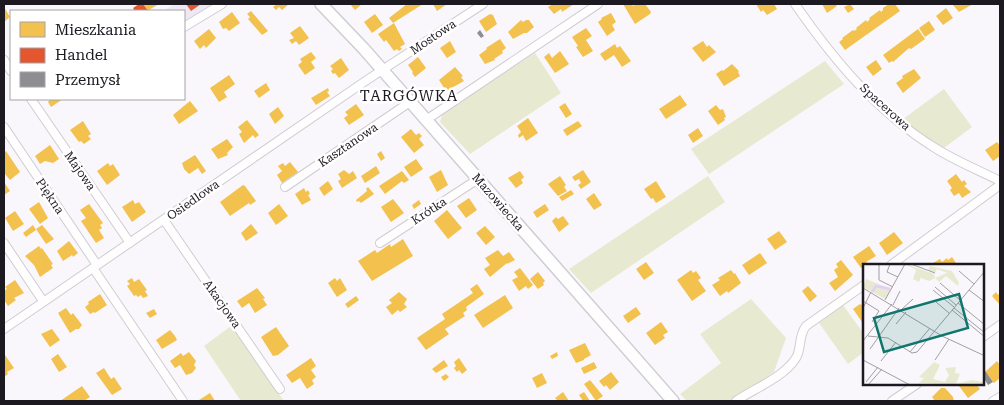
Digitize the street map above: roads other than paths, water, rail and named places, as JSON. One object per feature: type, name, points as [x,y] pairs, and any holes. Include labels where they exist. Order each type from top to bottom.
[{"type":"street","points":[[185,26],[222,4]]},
{"type":"street","name":"Mazowiecka","points":[[322,4],[383,70],[673,401]]},
{"type":"street","name":"Mostowa","points":[[383,70],[483,4]]},
{"type":"street","points":[[426,120],[598,4]]},
{"type":"street","name":"Spacerowa","points":[[794,4],[824,44],[868,95],[911,131],[936,148],[1000,181]]},
{"type":"street","name":"Osiedlowa","points":[[4,329],[383,70]]},
{"type":"street","name":"Majowa","points":[[31,100],[130,243]]},
{"type":"street","name":"Kasztanowa","points":[[285,187],[410,102]]},
{"type":"street","name":"Piękna","points":[[4,127],[183,401]]},
{"type":"street","name":"Krótka","points":[[380,243],[478,179]]},
{"type":"street","points":[[892,264],[1000,185]]},
{"type":"street","name":"Akacjowa","points":[[164,220],[280,388]]},
{"type":"street","points":[[4,243],[44,301]]},
{"type":"street","points":[[736,401],[789,366],[797,356],[800,334],[806,326],[863,286]]},
{"type":"street","points":[[984,336],[1000,325]]},
{"type":"street","points":[[892,401],[916,385]]},
{"type":"street","points":[[994,401],[1000,396]]},
{"type":"district","name":"TARGÓWKA","points":[[409,96]]}]
